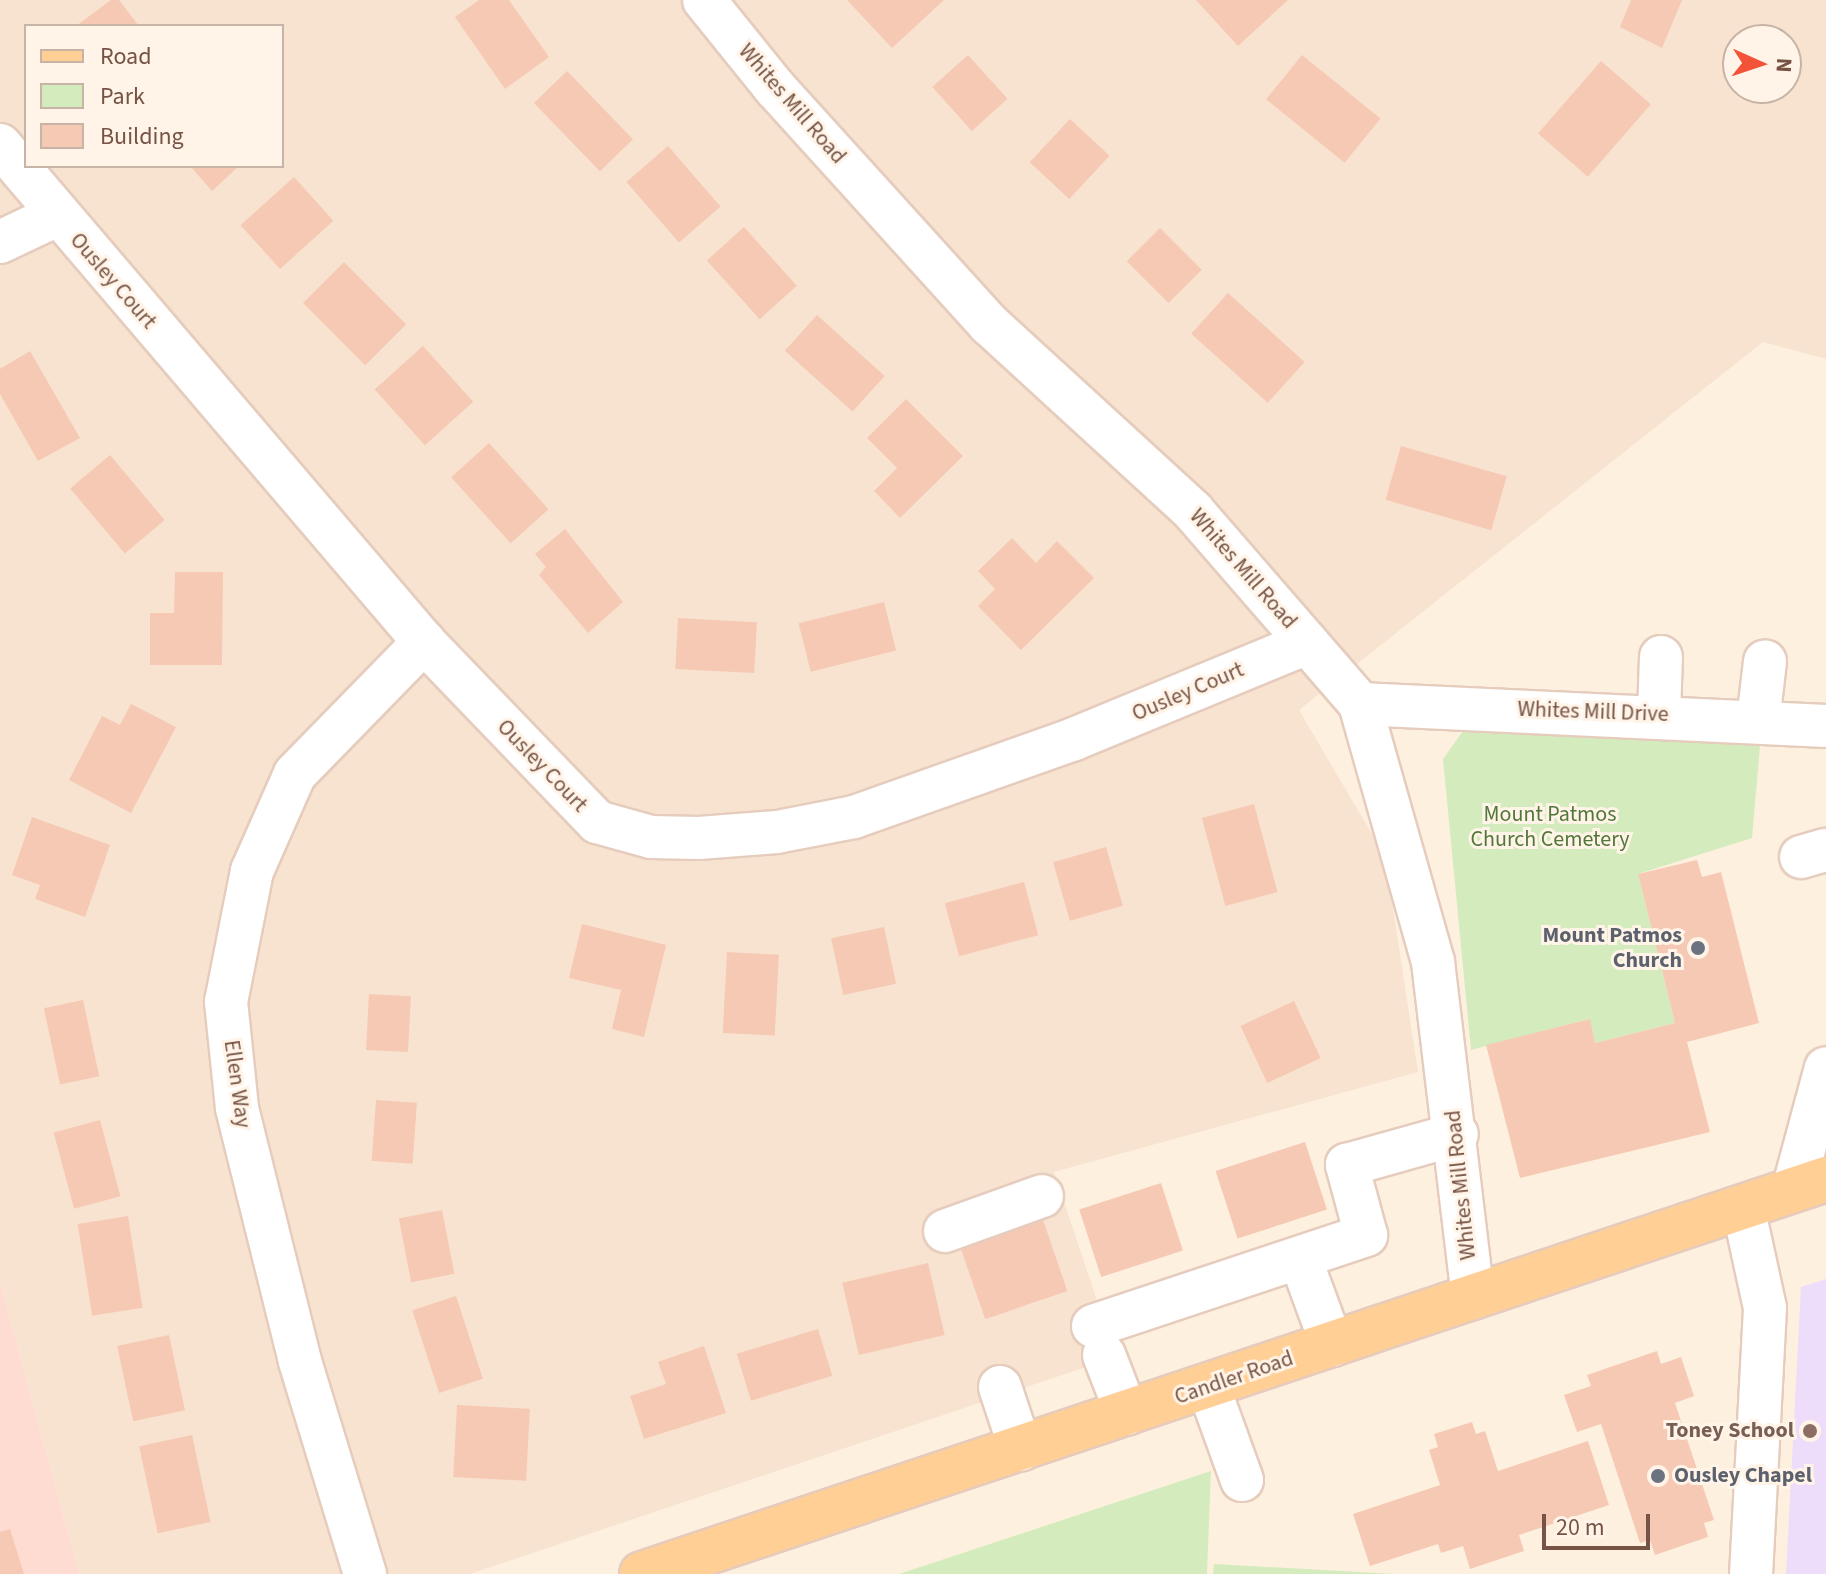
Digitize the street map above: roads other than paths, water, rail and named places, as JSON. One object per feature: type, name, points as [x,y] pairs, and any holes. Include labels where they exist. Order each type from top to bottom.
[{"type":"main road","name":"Candler Road","points":[[642,1574],[692,1566],[1208,1386],[1809,1185]]},
{"type":"street","name":"Whites Mill Road","points":[[704,0],[775,88],[989,324],[1193,511],[1360,704],[1433,962],[1457,1134],[1473,1298]]},
{"type":"street","name":"Ousley Court","points":[[0,145],[424,642],[597,822],[651,837],[699,838],[777,832],[854,817],[1074,739],[1307,643]]},
{"type":"street","points":[[0,242],[57,215]]},
{"type":"street","name":"Ellen Way","points":[[365,1574],[300,1361],[241,1123],[226,1002],[252,871],[295,774],[424,642]]},
{"type":"street","points":[[1659,714],[1661,657]]},
{"type":"street","points":[[1758,721],[1765,661]]},
{"type":"street","name":"Whites Mill Drive","points":[[1360,704],[1659,714],[1758,721],[1823,736]]},
{"type":"street","points":[[1809,1185],[1826,1068]]},
{"type":"street","points":[[1127,1414],[1098,1341],[1300,1258],[1366,1235],[1347,1165],[1457,1134]]},
{"type":"street","points":[[945,1231],[1042,1196]]},
{"type":"street","points":[[1743,1207],[1765,1308],[1751,1574]]},
{"type":"street","points":[[1300,1258],[1332,1345]]},
{"type":"street","points":[[1208,1386],[1242,1480]]},
{"type":"street","points":[[1000,1387],[1021,1450]]},
{"type":"place","name":"Mount Patmos Church","points":[[1698,948]]},
{"type":"place","name":"Toney School","points":[[1810,1431]]},
{"type":"place","name":"Ousley Chapel","points":[[1658,1476]]},
{"type":"park label","name":"Mount Patmos Church Cemetery","points":[[1550,826]]}]
